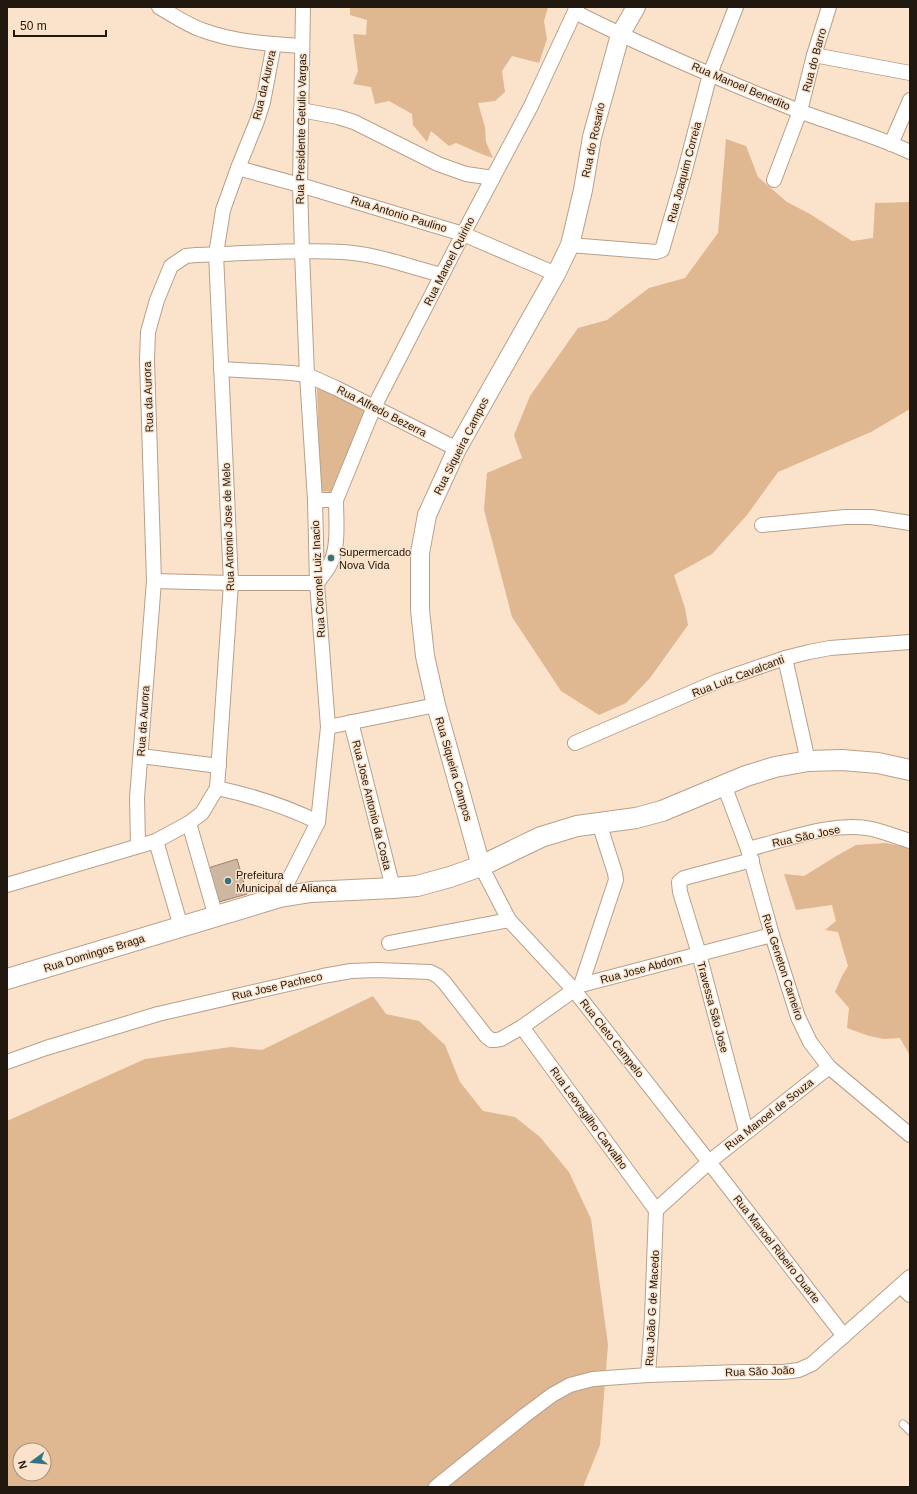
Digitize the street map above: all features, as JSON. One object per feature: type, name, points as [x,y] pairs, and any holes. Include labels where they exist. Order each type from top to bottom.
[{"type":"main road","name":"Rua Domingos Braga","points":[[7,979],[280,897],[311,892],[417,886],[450,877],[482,866],[542,837],[577,826],[636,818],[662,811],[724,784],[775,767],[808,761],[842,760],[878,763],[910,770]]},
{"type":"street","points":[[159,7],[200,30],[214,34],[235,39],[302,46]]},
{"type":"street","name":"Rua Presidente Getulio Vargas","points":[[302,252],[300,184],[303,7]]},
{"type":"street","name":"Rua do Rosario","points":[[556,274],[570,245],[583,190],[592,137],[620,35],[636,7]]},
{"type":"street","name":"Rua Joaquim Correia","points":[[570,245],[656,252],[662,250],[710,74],[736,7]]},
{"type":"street","name":"Rua do Barro","points":[[774,180],[800,111],[814,55],[829,7]]},
{"type":"street","name":"Rua Manoel Benedito","points":[[576,10],[620,35],[710,74],[800,111],[910,152]]},
{"type":"street","name":"Rua Manoel Quirino","points":[[336,500],[374,407],[531,106],[576,10]]},
{"type":"street","name":"Rua da Aurora","points":[[138,845],[137,798],[154,581],[147,360],[148,332],[157,300],[172,266],[186,256],[216,254],[219,226],[223,210],[249,142],[262,102],[274,44]]},
{"type":"street","points":[[814,55],[910,73]]},
{"type":"street","points":[[891,144],[910,100]]},
{"type":"street","points":[[301,110],[338,117],[354,122],[438,164],[466,174],[493,178]]},
{"type":"street","name":"Rua Antonio Paulino","points":[[238,168],[300,184],[463,234],[556,274]]},
{"type":"street","name":"Rua Coronel Luiz Inacio","points":[[280,897],[318,822],[328,727],[317,583],[315,500],[307,375],[302,252]]},
{"type":"street","points":[[216,254],[344,252],[376,258],[442,275]]},
{"type":"street","name":"Rua Antonio Jose de Melo","points":[[7,885],[138,845],[156,841],[189,823],[202,813],[217,788],[231,583],[220,369],[216,254]]},
{"type":"street","name":"Rua Siqueira Campos","points":[[482,866],[436,705],[425,656],[420,610],[420,553],[427,515],[457,449],[556,274]]},
{"type":"street","name":"Rua Alfredo Bezerra","points":[[220,369],[307,375],[457,449]]},
{"type":"street","points":[[154,581],[317,583],[330,566],[335,548],[336,500],[315,500]]},
{"type":"street","points":[[762,525],[845,517],[871,517],[910,523]]},
{"type":"street","name":"Rua Luiz Cavalcanti","points":[[575,743],[718,681],[784,658],[830,648],[910,642]]},
{"type":"street","points":[[784,658],[808,761]]},
{"type":"street","points":[[328,727],[436,705]]},
{"type":"street","name":"Rua Jose Antonio da Costa","points":[[351,722],[393,888]]},
{"type":"street","points":[[141,756],[219,766]]},
{"type":"street","name":"Rua Geneton Carneiro","points":[[724,784],[750,855],[772,935],[798,1018],[810,1042],[829,1067],[910,1135]]},
{"type":"street","points":[[217,788],[274,802],[318,822]]},
{"type":"street","points":[[189,823],[216,917]]},
{"type":"street","points":[[577,988],[616,880],[599,823]]},
{"type":"street","name":"Rua São Jose","points":[[679,882],[684,878],[817,832],[839,828],[872,830],[910,841]]},
{"type":"street","points":[[156,841],[181,927]]},
{"type":"street","name":"Rua Cleto Campelo","points":[[482,866],[509,920],[577,988],[709,1162]]},
{"type":"street","name":"Travessa São Jose","points":[[679,882],[680,892],[699,954],[746,1131]]},
{"type":"street","points":[[389,944],[509,920]]},
{"type":"street","name":"Rua Jose Abdom","points":[[522,1027],[577,988],[772,935]]},
{"type":"street","name":"Rua Jose Pacheco","points":[[7,1062],[46,1048],[158,1014],[316,977],[351,971],[377,970],[430,972],[438,976],[444,982],[486,1036],[491,1040],[501,1039],[522,1027]]},
{"type":"street","name":"Rua Leovegilho Carvalho","points":[[522,1027],[656,1210]]},
{"type":"street","name":"Rua Manoel de Souza","points":[[709,1162],[746,1131],[829,1067]]},
{"type":"street","points":[[656,1210],[709,1162]]},
{"type":"street","name":"Rua Manoel Ribeiro Duarte","points":[[709,1162],[844,1336]]},
{"type":"street","name":"Rua João G de Macedo","points":[[436,1487],[524,1416],[552,1395],[570,1385],[593,1379],[648,1375],[652,1318],[656,1210]]},
{"type":"street","name":"Rua São João","points":[[648,1375],[783,1372],[799,1370],[812,1364],[844,1336],[907,1286]]},
{"type":"lane","points":[[903,1424],[910,1432]]},
{"type":"shaded area","points":[[350,7],[548,7],[544,21],[547,39],[539,63],[512,56],[502,71],[505,92],[495,101],[478,103],[485,127],[486,142],[493,158],[456,143],[449,146],[431,131],[427,142],[413,125],[412,114],[389,101],[375,104],[371,87],[353,84],[358,71],[353,34],[366,35],[367,20],[350,15]]},
{"type":"shaded area","points":[[726,139],[746,146],[758,177],[787,202],[810,214],[852,241],[873,238],[875,203],[910,202],[910,409],[871,432],[778,472],[747,515],[712,554],[674,575],[685,608],[688,625],[650,678],[626,703],[599,715],[561,691],[512,617],[484,510],[487,473],[522,458],[514,435],[530,396],[578,328],[607,320],[649,288],[685,278],[718,233]]},
{"type":"shaded area","points":[[317,386],[367,412],[333,492],[320,491]]},
{"type":"shaded area","points":[[886,843],[910,848],[910,1060],[909,1054],[900,1038],[884,1039],[869,1036],[847,1028],[849,1008],[835,992],[848,966],[838,932],[825,930],[836,921],[832,905],[796,910],[784,874],[804,876],[856,845]]},
{"type":"shaded area","points":[[373,996],[386,1014],[419,1021],[445,1045],[460,1082],[483,1111],[515,1117],[540,1137],[569,1172],[591,1219],[608,1345],[600,1445],[583,1487],[7,1487],[7,1121],[145,1059],[231,1047],[262,1050]]},
{"type":"building","name":"Prefeitura Municipal de Aliança","points":[[237,859],[247,894],[219,902],[208,868]]},
{"type":"place","name":"Supermercado Nova Vida","points":[[331,558]]},
{"type":"place","name":"Prefeitura Municipal de Aliança","points":[[228,881]]}]
